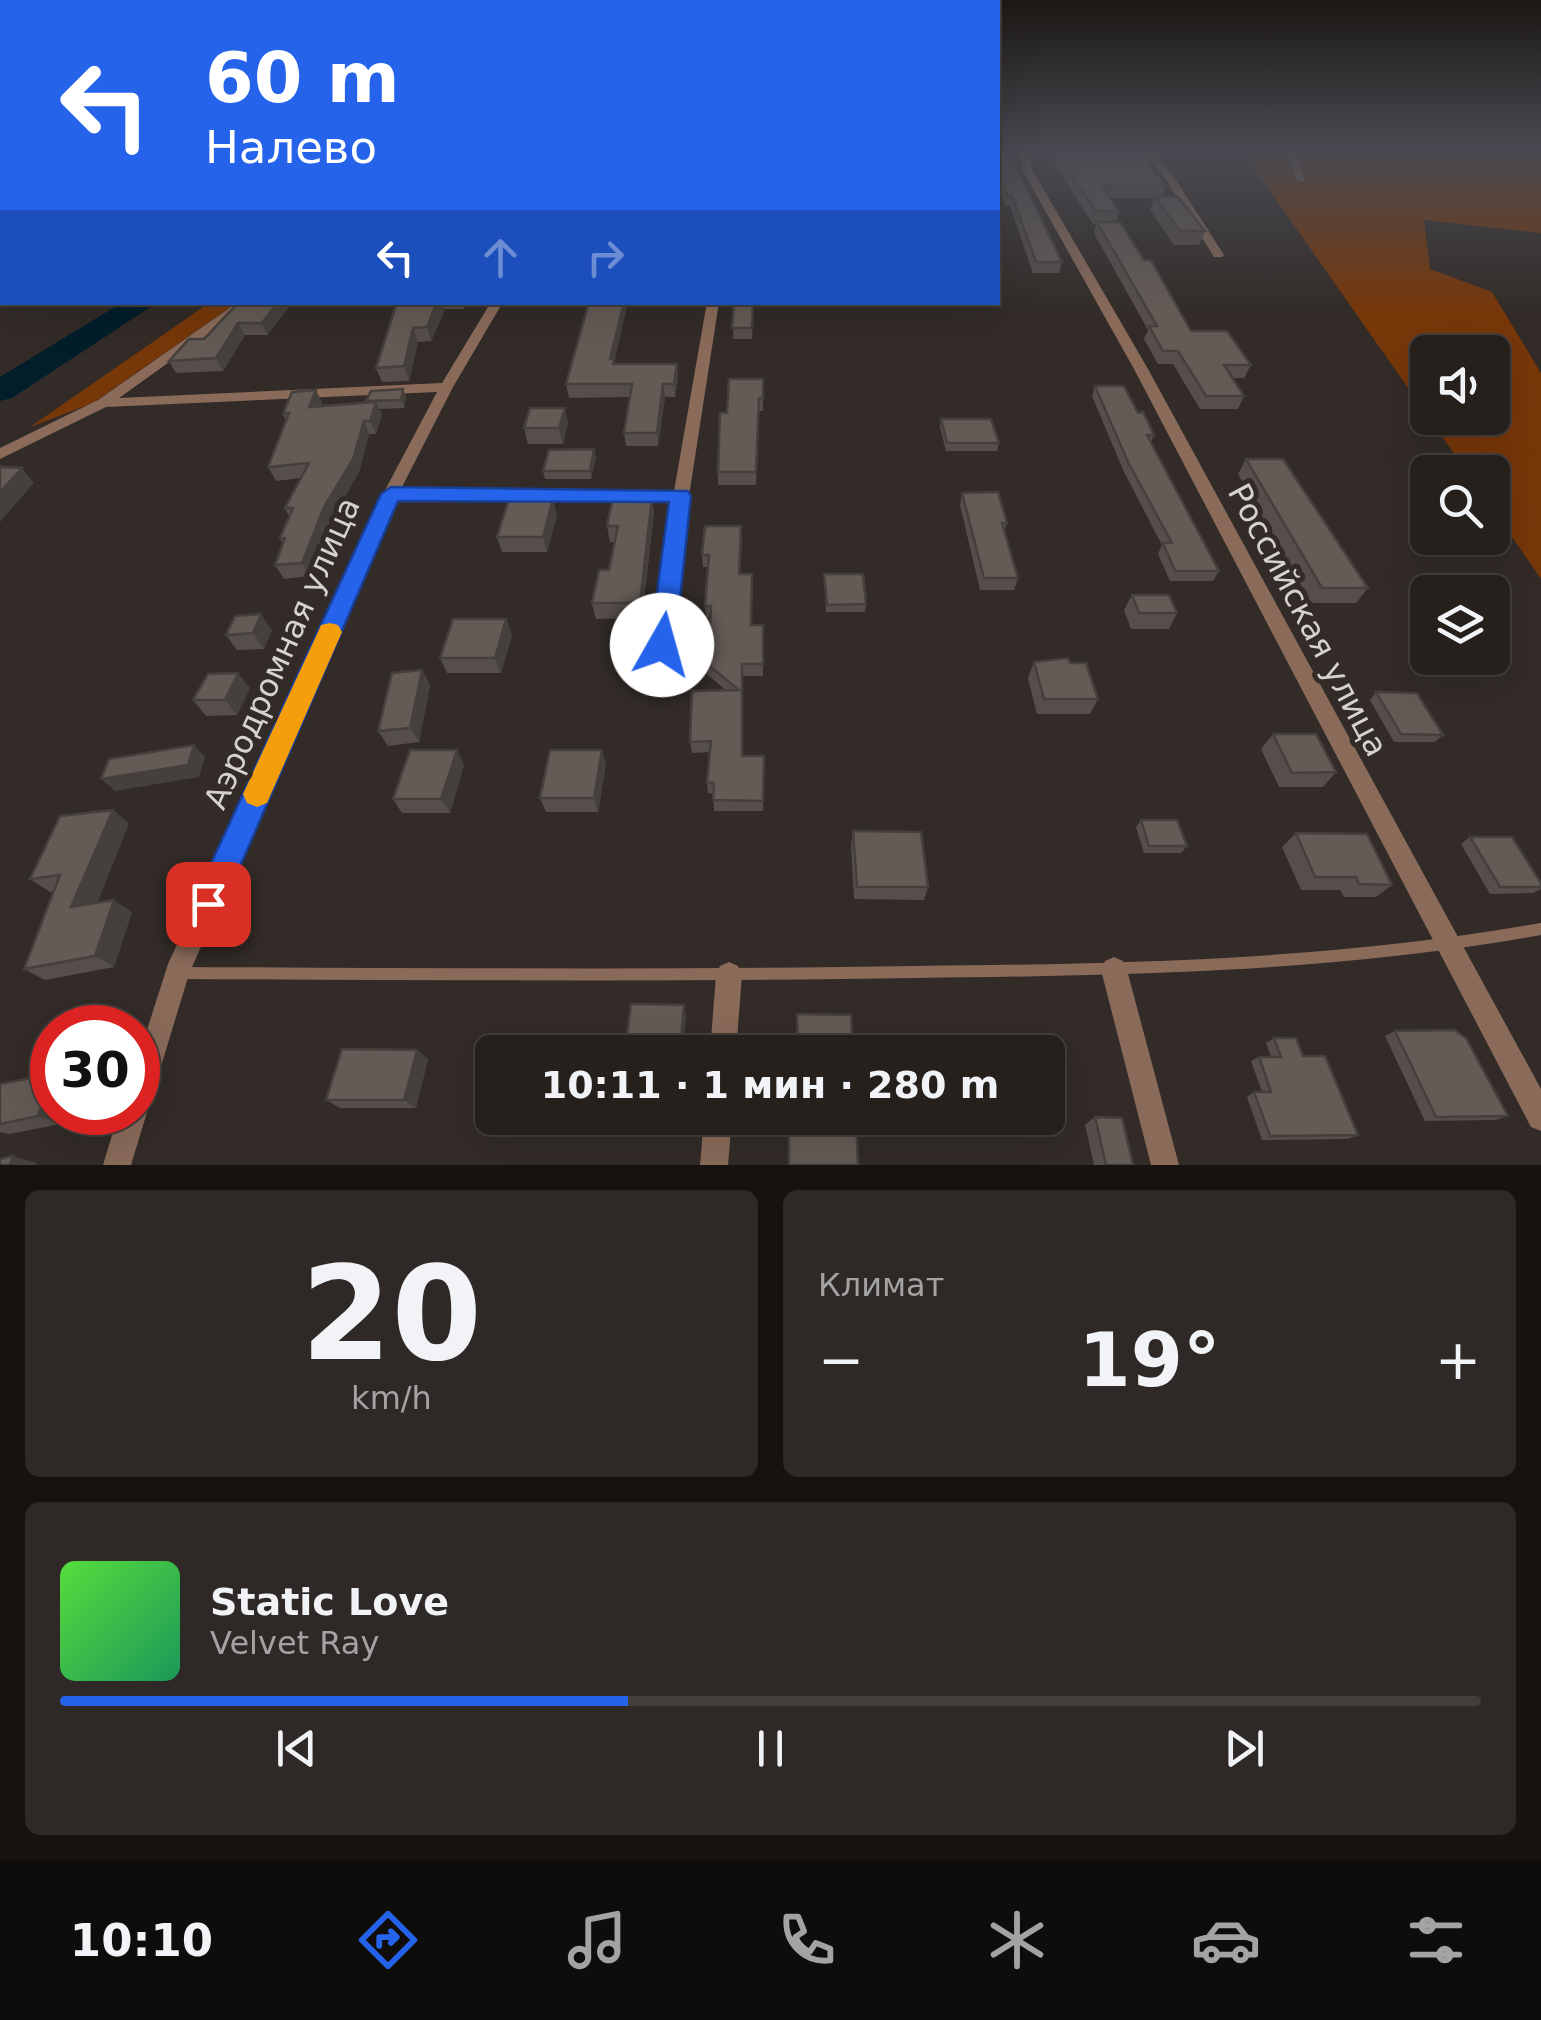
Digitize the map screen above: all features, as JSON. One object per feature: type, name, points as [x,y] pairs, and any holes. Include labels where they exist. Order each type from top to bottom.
[{"type":"street","name":"Российская улица","points":[[1048,205],[1150,386],[1541,1117]]},
{"type":"street","points":[[1187,205],[1218,255]]},
{"type":"street","points":[[0,454],[103,402],[243,305]]},
{"type":"street","name":"Аэродромная улица","points":[[160,1028],[177,973],[391,494],[446,387],[495,305]]},
{"type":"street","points":[[662,645],[680,496],[712,305]]},
{"type":"street","points":[[103,402],[446,387]]},
{"type":"street","points":[[391,494],[680,496]]},
{"type":"street","points":[[1114,970],[1165,1165]]},
{"type":"street","points":[[724,1035],[729,975]]},
{"type":"street","points":[[117,1165],[127,1135]]},
{"type":"street","points":[[714,1165],[717,1135]]},
{"type":"lane","points":[[177,973],[729,975],[1114,970],[1448,948],[1541,929]]},
{"type":"shaded area","points":[[1280,205],[1541,205],[1541,233],[1424,220],[1430,269],[1492,292],[1541,373],[1541,579],[1510,534],[1510,455],[1455,455],[1441,435],[1510,435],[1510,335],[1410,335],[1410,391]]},
{"type":"shaded area","points":[[206,305],[233,305],[93,403],[30,427]]},
{"type":"building","points":[[1015,205],[1034,205],[1062,262],[1036,262]]},
{"type":"building","points":[[1092,205],[1115,205],[1119,212],[1096,211]]},
{"type":"building","points":[[1161,205],[1185,205],[1205,231],[1180,231]]},
{"type":"building","points":[[1097,222],[1120,222],[1144,260],[1151,260],[1191,331],[1227,331],[1251,365],[1224,365],[1244,396],[1206,396],[1178,351],[1163,351],[1149,326],[1157,326]]},
{"type":"building","points":[[236,305],[276,305],[262,323],[238,323],[216,358],[169,361],[189,339],[204,339]]},
{"type":"building","points":[[396,305],[436,305],[427,327],[413,328],[404,366],[376,368]]},
{"type":"building","points":[[588,305],[623,305],[610,359],[614,359],[613,364],[677,364],[674,384],[663,384],[657,433],[624,433],[632,384],[566,384]]},
{"type":"building","points":[[734,305],[753,305],[752,328],[732,328]]},
{"type":"building","points":[[729,379],[763,379],[756,472],[718,472],[720,413],[727,413]]},
{"type":"building","points":[[1095,386],[1124,386],[1138,413],[1143,412],[1154,435],[1147,435],[1219,571],[1175,571],[1163,543],[1172,543],[1128,462]]},
{"type":"building","points":[[403,389],[401,400],[366,401],[371,391]]},
{"type":"building","points":[[316,390],[309,407],[376,402],[370,421],[364,421],[353,459],[324,507],[302,563],[275,565],[285,538],[280,538],[293,508],[285,508],[309,463],[268,467],[289,413],[283,414],[292,392]]},
{"type":"building","points":[[530,408],[565,408],[559,428],[524,428]]},
{"type":"building","points":[[941,419],[991,419],[999,443],[947,443]]},
{"type":"building","points":[[594,449],[590,471],[543,471],[549,450]]},
{"type":"building","points":[[1246,459],[1283,459],[1368,588],[1322,588]]},
{"type":"building","points":[[0,467],[22,468],[0,492]]},
{"type":"building","points":[[998,492],[1007,523],[1002,523],[1018,578],[984,578],[962,493]]},
{"type":"building","points":[[613,497],[652,497],[640,603],[592,603],[599,570],[609,570],[618,526],[607,526]]},
{"type":"building","points":[[509,499],[553,499],[543,537],[497,537]]},
{"type":"building","points":[[705,526],[741,526],[739,574],[752,574],[751,625],[763,625],[763,664],[742,664],[742,756],[764,756],[763,801],[713,800],[714,783],[707,783],[711,741],[690,742],[692,691],[739,690],[702,660],[703,651],[709,646],[711,606],[705,606],[709,555],[702,555]]},
{"type":"building","points":[[824,574],[863,574],[866,604],[827,605]]},
{"type":"building","points":[[1132,595],[1169,595],[1177,613],[1139,613]]},
{"type":"building","points":[[261,614],[253,633],[226,635],[235,616]]},
{"type":"building","points":[[453,619],[506,619],[495,658],[440,658]]},
{"type":"building","points":[[1068,658],[1070,663],[1086,663],[1098,699],[1044,699],[1034,662]]},
{"type":"building","points":[[422,670],[410,728],[378,731],[392,673]]},
{"type":"building","points":[[238,673],[225,700],[193,700],[208,674]]},
{"type":"building","points":[[1376,692],[1417,693],[1443,735],[1401,734]]},
{"type":"building","points":[[1273,734],[1316,734],[1336,772],[1292,773]]},
{"type":"building","points":[[194,745],[188,765],[101,779],[109,759]]},
{"type":"building","points":[[410,750],[457,750],[441,799],[393,799]]},
{"type":"building","points":[[550,750],[602,750],[594,798],[540,798]]},
{"type":"building","points":[[113,810],[71,907],[114,900],[95,956],[24,969],[60,875],[30,879],[60,816]]},
{"type":"building","points":[[1141,820],[1177,820],[1187,846],[1149,846]]},
{"type":"building","points":[[853,831],[921,832],[928,887],[857,887]]},
{"type":"building","points":[[1296,833],[1367,834],[1392,885],[1359,884],[1356,877],[1315,877]]},
{"type":"building","points":[[1470,837],[1512,837],[1541,887],[1500,887]]},
{"type":"building","points":[[631,1004],[684,1005],[681,1035],[627,1035]]},
{"type":"building","points":[[797,1014],[851,1015],[852,1035],[798,1035]]},
{"type":"building","points":[[1454,1030],[1466,1038],[1508,1116],[1436,1117],[1395,1031]]},
{"type":"building","points":[[1274,1038],[1296,1038],[1303,1056],[1325,1056],[1358,1135],[1270,1136],[1254,1092],[1271,1092],[1259,1057],[1281,1057]]},
{"type":"building","points":[[342,1049],[417,1050],[404,1100],[326,1100]]},
{"type":"building","points":[[30,1078],[30,1118],[0,1124],[0,1084]]},
{"type":"building","points":[[1095,1117],[1122,1118],[1133,1165],[1106,1165]]},
{"type":"building","points":[[789,1135],[857,1135],[858,1165],[789,1165]]},
{"type":"building","points":[[13,1156],[10,1165],[0,1165],[0,1159]]},
{"type":"waterway","points":[[0,391],[139,305]]},
{"type":"slow traffic","points":[[257,794],[330,632]]},
{"type":"route","points":[[208,904],[391,494],[680,496],[662,645]]}]
